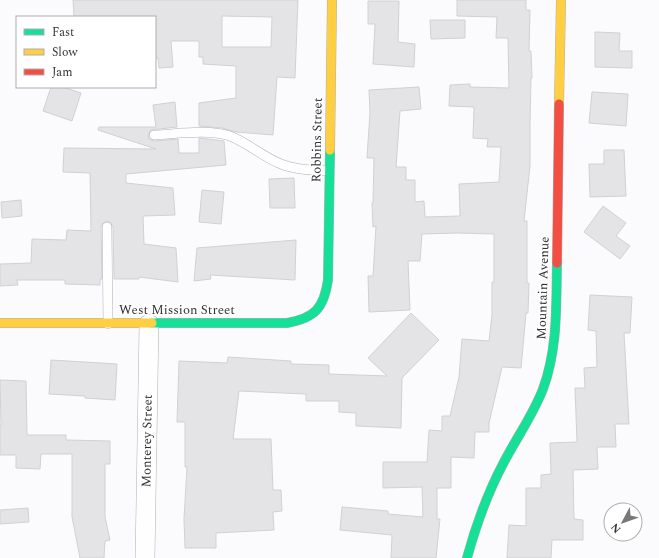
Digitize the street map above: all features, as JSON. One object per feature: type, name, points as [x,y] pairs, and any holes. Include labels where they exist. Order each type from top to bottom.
[{"type":"street","name":"Robbins Street","points":[[328,280],[332,0]]},
{"type":"street","name":"Mountain Avenue","points":[[467,558],[486,500],[504,461],[529,419],[543,391],[552,361],[556,330],[561,0]]},
{"type":"street","name":"West Mission Street","points":[[0,323],[148,324],[299,322],[318,311],[324,302],[328,280]]},
{"type":"street","name":"Monterey Street","points":[[145,558],[148,324]]},
{"type":"lane","points":[[154,136],[209,133],[219,134],[238,140],[280,164],[296,168],[329,171]]},
{"type":"lane","points":[[107,227],[108,324]]},
{"type":"building","points":[[73,0],[298,0],[295,78],[277,77],[273,135],[236,132],[222,128],[199,126],[199,103],[236,98],[236,66],[203,64],[203,57],[199,57],[199,41],[171,41],[173,67],[159,68],[158,58],[156,58],[156,16],[74,16]],"holes":[[[222,16],[272,17],[271,47],[222,47]]]},
{"type":"building","points":[[457,0],[526,0],[526,10],[530,10],[529,51],[531,51],[532,78],[530,166],[524,221],[527,221],[527,283],[529,283],[528,313],[526,313],[521,368],[502,367],[489,423],[489,432],[475,432],[474,458],[451,457],[451,488],[437,488],[437,519],[440,519],[436,558],[391,558],[392,535],[340,530],[342,507],[388,511],[388,514],[423,517],[422,487],[383,488],[383,462],[427,462],[429,430],[442,431],[442,416],[450,416],[459,377],[462,339],[489,341],[492,315],[492,282],[494,282],[494,234],[422,234],[420,261],[408,261],[410,310],[369,312],[368,276],[373,276],[376,226],[373,227],[372,203],[374,158],[367,158],[370,112],[369,90],[419,87],[421,109],[400,111],[396,167],[406,167],[406,180],[415,180],[415,202],[424,201],[425,217],[460,216],[459,184],[499,182],[501,147],[487,147],[488,139],[473,138],[474,107],[449,106],[450,85],[470,84],[470,87],[509,88],[508,38],[496,38],[497,17],[457,16]]},
{"type":"building","points":[[368,1],[399,1],[398,42],[415,44],[414,67],[373,64],[375,24],[368,24]]},
{"type":"building","points":[[430,20],[465,20],[465,38],[431,39]]},
{"type":"building","points":[[595,32],[620,33],[619,51],[632,51],[632,68],[595,67]]},
{"type":"building","points":[[51,88],[66,88],[81,93],[72,121],[43,111]]},
{"type":"building","points":[[592,92],[628,94],[626,126],[589,123]]},
{"type":"building","points":[[175,102],[177,127],[151,130],[148,135],[149,139],[154,141],[178,139],[179,153],[199,153],[199,138],[224,141],[226,165],[126,174],[126,183],[173,188],[175,215],[143,216],[144,244],[176,248],[178,282],[139,277],[139,279],[114,279],[113,227],[110,222],[107,221],[102,224],[101,227],[102,279],[100,279],[100,285],[65,284],[65,280],[17,280],[18,285],[0,286],[0,264],[31,263],[32,239],[66,240],[67,230],[91,231],[90,173],[63,172],[64,148],[156,149],[98,130],[99,127],[156,127],[153,105]]},
{"type":"building","points":[[604,150],[624,150],[626,196],[590,197],[589,164],[604,164]]},
{"type":"building","points":[[294,178],[295,208],[270,208],[269,179]]},
{"type":"building","points":[[202,190],[224,192],[221,224],[199,222]]},
{"type":"building","points":[[21,200],[22,216],[2,218],[1,202]]},
{"type":"building","points":[[603,206],[626,223],[616,236],[630,246],[620,259],[584,232]]},
{"type":"building","points":[[296,240],[295,280],[210,275],[211,279],[194,281],[197,248]]},
{"type":"building","points":[[590,295],[632,297],[630,333],[624,333],[629,424],[615,424],[616,447],[597,447],[598,469],[573,470],[574,519],[583,520],[583,540],[552,540],[551,558],[507,558],[509,525],[526,526],[526,488],[541,488],[541,475],[551,474],[550,443],[577,442],[575,388],[585,388],[584,368],[597,367],[596,331],[588,330]]},
{"type":"building","points":[[411,313],[439,340],[402,378],[401,428],[356,426],[356,413],[339,412],[339,401],[306,401],[306,394],[239,391],[233,439],[271,439],[273,490],[281,490],[282,511],[273,512],[274,530],[216,533],[216,548],[185,548],[184,519],[187,467],[185,467],[185,422],[177,422],[179,361],[227,363],[228,357],[291,361],[291,364],[329,365],[329,374],[387,376],[368,358]]},
{"type":"building","points":[[51,360],[117,364],[115,400],[85,398],[85,396],[49,394]]},
{"type":"building","points":[[0,380],[26,381],[27,435],[66,435],[66,440],[110,441],[110,464],[105,464],[105,517],[110,540],[105,541],[104,558],[80,558],[72,517],[72,454],[41,454],[40,469],[16,468],[16,455],[0,455]]},
{"type":"building","points":[[28,508],[29,522],[0,524],[0,510]]},
{"type":"traffic: fast","points":[[152,323],[287,323],[297,321],[311,315],[321,305],[328,280],[330,150]]},
{"type":"traffic: fast","points":[[467,558],[478,521],[498,473],[535,408],[548,374],[554,342],[557,263]]},
{"type":"traffic: slow","points":[[330,150],[332,0]]},
{"type":"traffic: slow","points":[[559,104],[561,0]]},
{"type":"traffic: slow","points":[[0,323],[152,323]]},
{"type":"traffic: jam","points":[[557,263],[559,104]]}]
